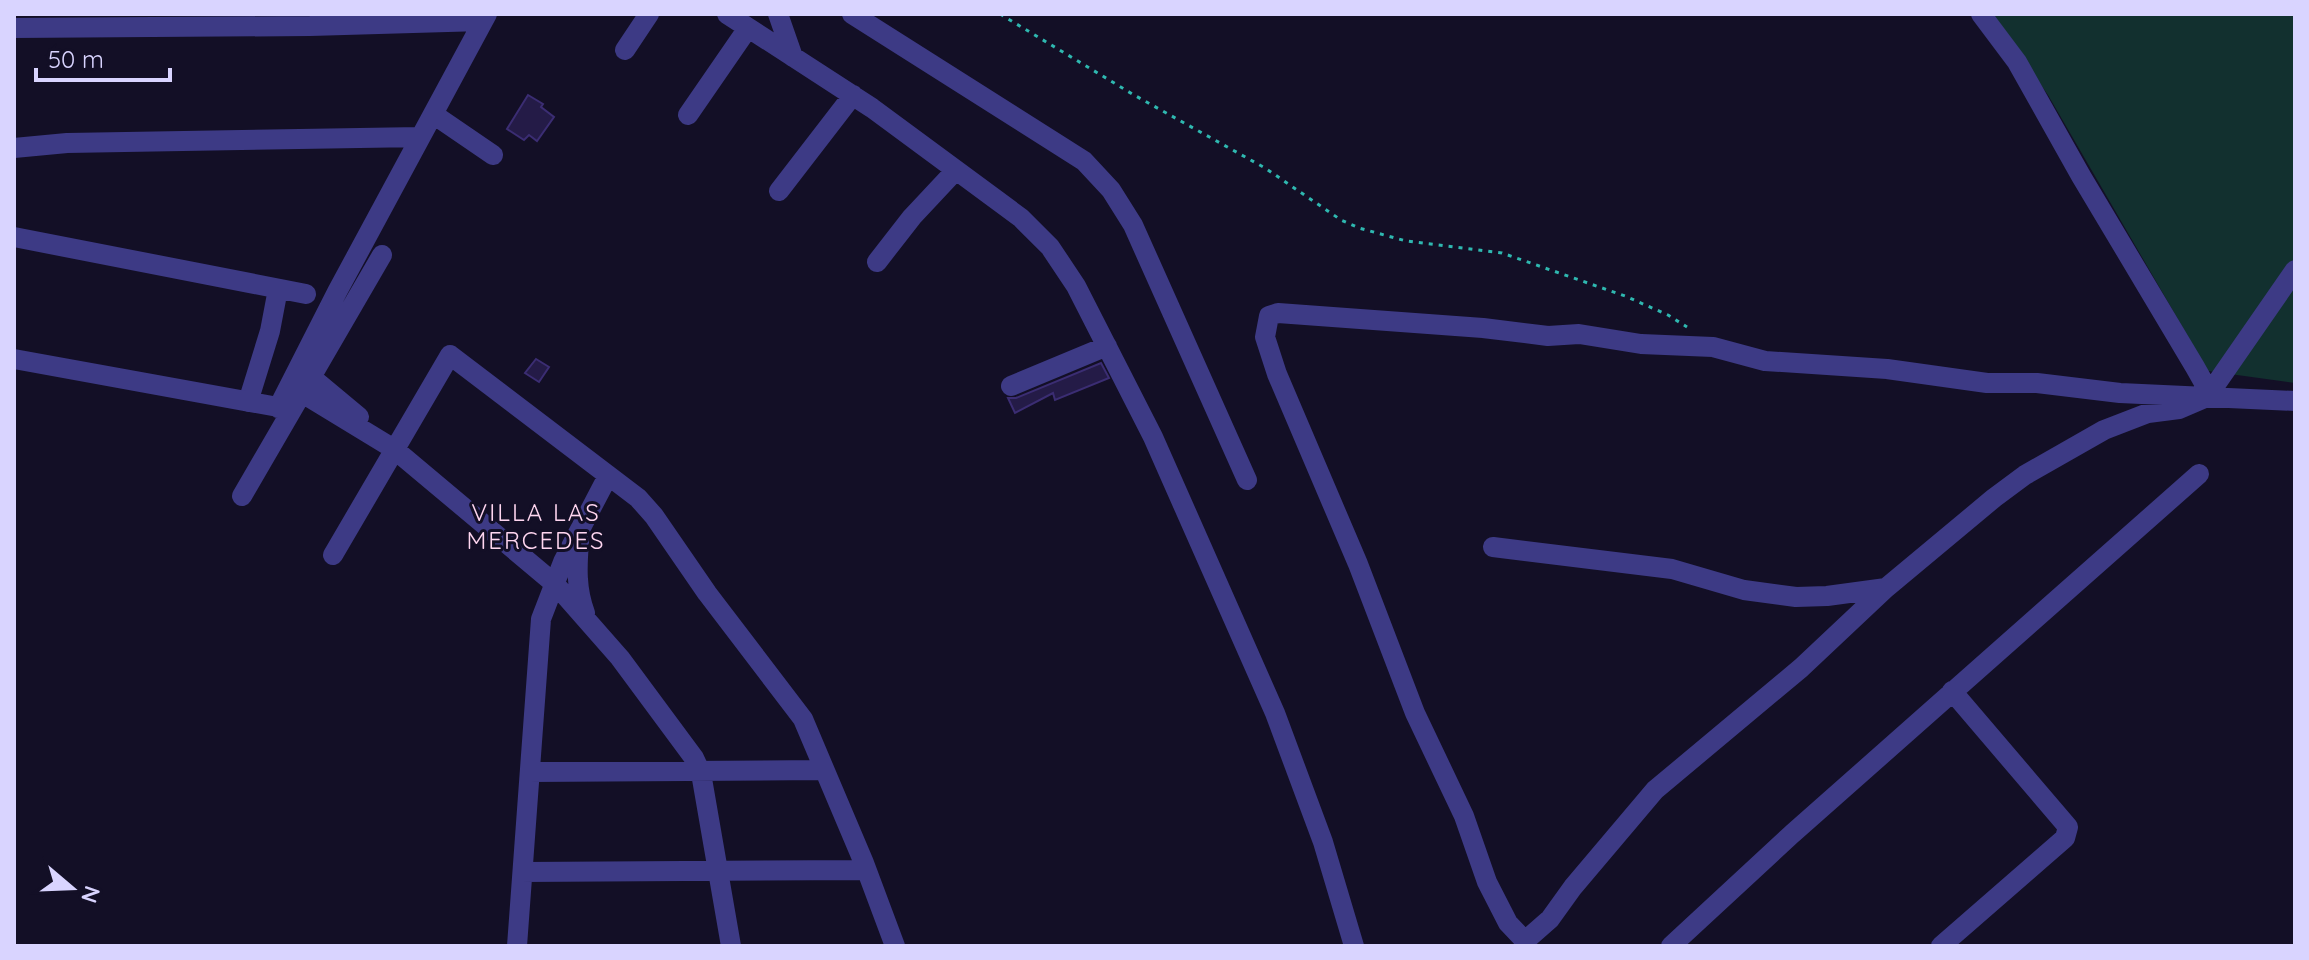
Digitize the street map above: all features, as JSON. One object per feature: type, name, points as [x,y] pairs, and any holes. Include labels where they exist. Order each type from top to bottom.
[{"type":"street","points":[[625,50],[649,14]]},
{"type":"street","points":[[727,14],[853,95],[1021,218],[1050,247],[1076,286],[1153,437],[1275,713],[1323,842],[1354,946]]},
{"type":"street","points":[[778,14],[793,57]]},
{"type":"street","points":[[852,14],[1084,161],[1111,190],[1133,225],[1247,480]]},
{"type":"street","points":[[1981,14],[2017,62],[2195,367],[2207,397]]},
{"type":"street","points":[[14,28],[310,26],[485,18]]},
{"type":"street","points":[[296,397],[337,292],[485,18]]},
{"type":"street","points":[[688,115],[748,28]]},
{"type":"street","points":[[779,191],[853,95]]},
{"type":"street","points":[[433,114],[493,155]]},
{"type":"street","points":[[14,148],[67,143],[420,137]]},
{"type":"street","points":[[877,262],[912,217],[956,170]]},
{"type":"street","points":[[14,237],[306,294]]},
{"type":"street","points":[[242,496],[296,397],[382,255]]},
{"type":"street","points":[[2295,270],[2207,397],[2179,409],[2148,413],[2104,430],[2025,475],[1886,588],[1801,668],[1655,790],[1550,919],[1525,941],[1508,923],[1487,882],[1464,816],[1415,713],[1358,564],[1277,374],[1265,337],[1269,316],[1278,313],[1348,317],[1548,336],[1579,334],[1641,344],[1713,347],[1765,361],[1874,368],[1987,383],[2037,383],[2120,393],[2207,397],[2295,401]]},
{"type":"street","points":[[248,402],[270,331],[278,289]]},
{"type":"street","points":[[1011,386],[1107,346]]},
{"type":"street","points":[[333,555],[450,355],[638,498],[654,516],[707,593],[803,719],[895,946]]},
{"type":"street","points":[[14,359],[248,402],[296,397],[394,449],[555,584],[587,619],[694,758],[701,773],[731,946]]},
{"type":"street","points":[[1671,946],[1952,691],[2199,474]]},
{"type":"street","points":[[517,946],[541,619],[579,530],[608,476]]},
{"type":"street","points":[[579,530],[579,597],[587,619]]},
{"type":"street","points":[[1493,547],[1672,569],[1744,590],[1796,597],[1886,588]]},
{"type":"street","points":[[1941,946],[2065,838],[2068,832],[2068,827],[1952,691]]},
{"type":"street","points":[[531,772],[822,770]]},
{"type":"street","points":[[523,872],[866,870]]},
{"type":"path","points":[[1000,14],[1134,95],[1265,168],[1341,220],[1406,241],[1502,253],[1593,284],[1668,315],[1713,347]]},
{"type":"green space","points":[[1991,14],[2295,14],[2295,383],[2208,371],[2048,95]]},
{"type":"building","points":[[528,95],[543,104],[541,107],[554,117],[537,141],[529,135],[524,140],[507,129]]},
{"type":"building","points":[[536,359],[549,367],[539,382],[525,373]]},
{"type":"building","points":[[1101,363],[1109,378],[1055,400],[1053,393],[1015,413],[1008,398],[1016,398]]},
{"type":"district","name":"VILLA LAS MERCEDES","points":[[536,527]]}]
